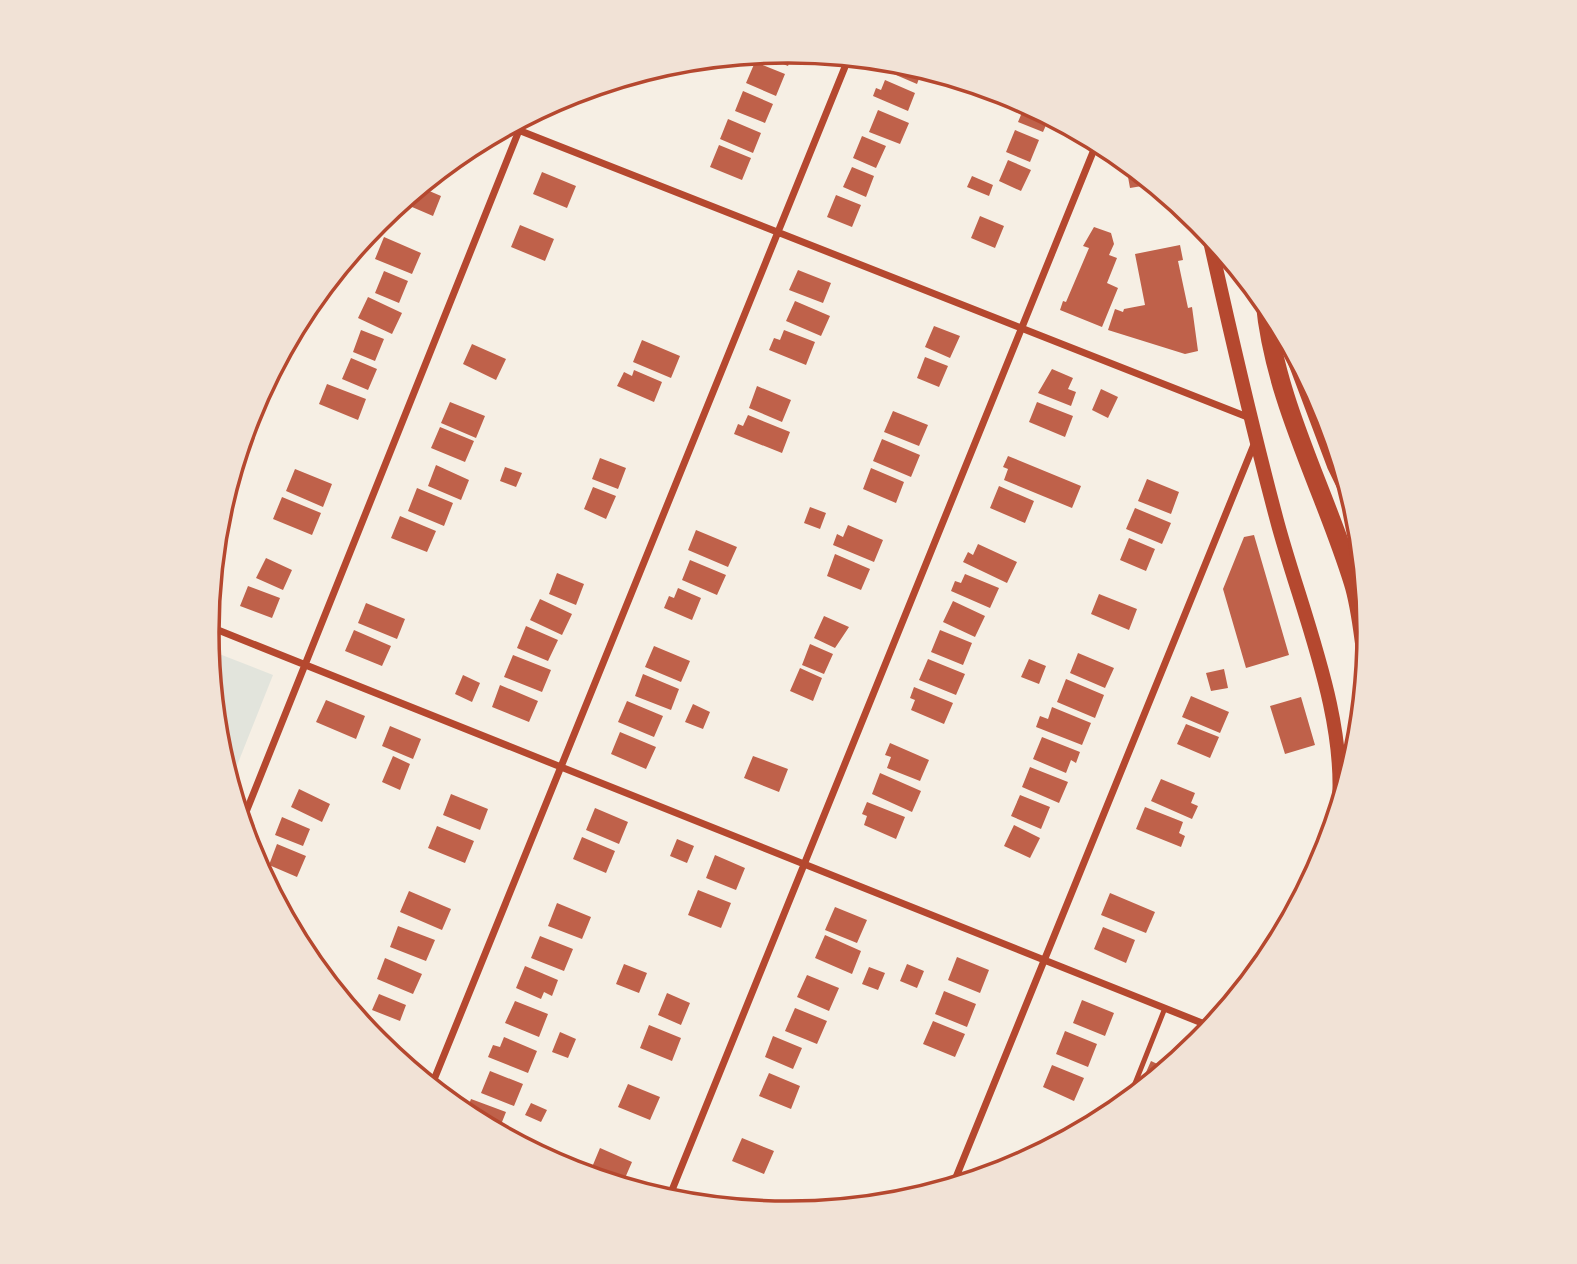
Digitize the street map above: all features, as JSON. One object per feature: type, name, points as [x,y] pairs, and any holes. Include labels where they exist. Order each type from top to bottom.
[{"type":"highway","points":[[1267,324],[1268,337],[1296,427],[1353,583],[1356,602]]},
{"type":"main road","points":[[1213,254],[1256,439],[1339,750],[1339,777]]},
{"type":"street","points":[[435,1077],[845,66]]},
{"type":"street","points":[[519,131],[1252,419]]},
{"type":"street","points":[[248,808],[518,132]]},
{"type":"street","points":[[673,1189],[1093,152]]},
{"type":"street","points":[[957,1176],[1256,439]]},
{"type":"street","points":[[219,630],[1201,1023]]},
{"type":"lane","points":[[1135,1083],[1165,1008]]},
{"type":"shaded area","points":[[220,654],[273,675],[236,768],[224,706]]},
{"type":"building","points":[[754,64],[785,74],[776,96],[746,83]]},
{"type":"building","points":[[890,72],[919,78],[917,84]]},
{"type":"building","points":[[885,80],[915,93],[908,111],[873,96],[876,88],[881,90]]},
{"type":"building","points":[[743,91],[773,104],[765,123],[735,111]]},
{"type":"building","points":[[878,110],[909,123],[900,144],[869,132]]},
{"type":"building","points":[[1022,113],[1046,125],[1043,132],[1018,122]]},
{"type":"building","points":[[728,119],[761,133],[753,153],[720,139]]},
{"type":"building","points":[[1015,130],[1039,140],[1030,162],[1006,152]]},
{"type":"building","points":[[862,136],[886,146],[876,168],[853,158]]},
{"type":"building","points":[[719,145],[751,158],[742,180],[710,167]]},
{"type":"building","points":[[1008,160],[1031,170],[1021,191],[999,181]]},
{"type":"building","points":[[852,167],[874,176],[866,197],[843,187]]},
{"type":"building","points":[[542,172],[576,186],[567,208],[533,194]]},
{"type":"building","points":[[972,176],[993,185],[989,196],[967,187]]},
{"type":"building","points":[[1128,176],[1141,186],[1130,188]]},
{"type":"building","points":[[429,191],[441,196],[433,216],[411,206]]},
{"type":"building","points":[[836,195],[861,205],[852,227],[827,217]]},
{"type":"building","points":[[980,216],[1004,226],[995,248],[971,238]]},
{"type":"building","points":[[520,225],[554,239],[545,261],[511,247]]},
{"type":"building","points":[[1094,227],[1111,233],[1114,244],[1109,255],[1117,258],[1107,283],[1118,288],[1102,327],[1060,310],[1089,248],[1083,246]]},
{"type":"building","points":[[384,237],[421,253],[412,274],[375,259]]},
{"type":"building","points":[[1180,245],[1183,260],[1178,261],[1188,308],[1192,307],[1198,351],[1185,354],[1108,330],[1115,309],[1123,312],[1124,309],[1145,305],[1135,254]]},
{"type":"building","points":[[798,270],[831,283],[823,303],[789,290]]},
{"type":"building","points":[[384,271],[408,281],[399,303],[375,293]]},
{"type":"building","points":[[368,297],[402,313],[392,334],[358,318]]},
{"type":"building","points":[[795,301],[830,316],[821,336],[786,321]]},
{"type":"building","points":[[934,326],[960,336],[950,358],[925,347]]},
{"type":"building","points":[[361,330],[384,339],[375,361],[353,352]]},
{"type":"building","points":[[784,330],[815,342],[806,365],[769,350],[774,338],[780,340]]},
{"type":"building","points":[[642,340],[680,356],[671,378],[633,362]]},
{"type":"building","points":[[472,344],[506,359],[496,380],[463,364]]},
{"type":"building","points":[[925,357],[948,366],[939,387],[917,378]]},
{"type":"building","points":[[351,358],[377,369],[368,390],[342,379]]},
{"type":"building","points":[[1052,369],[1073,378],[1068,389],[1076,392],[1071,406],[1038,393]]},
{"type":"building","points":[[634,370],[662,382],[654,402],[617,386],[624,372],[632,376]]},
{"type":"building","points":[[327,384],[366,399],[358,420],[319,404]]},
{"type":"building","points":[[757,386],[791,400],[782,422],[749,408]]},
{"type":"building","points":[[1101,389],[1118,397],[1108,418],[1092,410]]},
{"type":"building","points":[[450,402],[485,416],[476,438],[441,423]]},
{"type":"building","points":[[1037,402],[1073,416],[1065,437],[1029,422]]},
{"type":"building","points":[[893,411],[928,425],[919,446],[884,432]]},
{"type":"building","points":[[748,415],[790,432],[782,453],[734,434],[738,424],[743,426]]},
{"type":"building","points":[[440,427],[474,441],[465,462],[431,448]]},
{"type":"building","points":[[882,439],[920,455],[911,477],[873,461]]},
{"type":"building","points":[[1008,456],[1081,486],[1072,508],[1004,480],[1008,469],[1003,467]]},
{"type":"building","points":[[600,458],[626,468],[618,489],[592,479]]},
{"type":"building","points":[[436,465],[469,480],[461,500],[428,486]]},
{"type":"building","points":[[505,467],[522,473],[516,487],[500,481]]},
{"type":"building","points":[[871,468],[904,482],[896,503],[863,489]]},
{"type":"building","points":[[295,469],[332,484],[323,507],[286,491]]},
{"type":"building","points":[[1147,479],[1179,492],[1171,514],[1138,501]]},
{"type":"building","points":[[999,486],[1034,501],[1025,523],[990,508]]},
{"type":"building","points":[[593,487],[616,496],[606,519],[584,509]]},
{"type":"building","points":[[417,488],[453,503],[444,526],[408,511]]},
{"type":"building","points":[[282,497],[321,513],[312,535],[273,519]]},
{"type":"building","points":[[810,507],[826,513],[820,529],[804,523]]},
{"type":"building","points":[[1135,508],[1171,523],[1162,544],[1126,529]]},
{"type":"building","points":[[400,516],[436,531],[427,552],[391,538]]},
{"type":"building","points":[[848,525],[883,540],[874,562],[833,545],[837,534],[843,537]]},
{"type":"building","points":[[696,530],[737,547],[728,567],[688,550]]},
{"type":"building","points":[[1254,535],[1289,655],[1246,668],[1223,589],[1244,537]]},
{"type":"building","points":[[1129,538],[1155,549],[1146,571],[1120,560]]},
{"type":"building","points":[[978,544],[1017,562],[1007,583],[963,562],[968,552],[973,555]]},
{"type":"building","points":[[835,554],[870,569],[861,590],[827,576]]},
{"type":"building","points":[[266,558],[292,570],[283,590],[256,578]]},
{"type":"building","points":[[690,560],[726,575],[717,595],[682,580]]},
{"type":"building","points":[[557,573],[584,584],[576,605],[549,594]]},
{"type":"building","points":[[965,574],[999,588],[990,608],[951,591],[955,581],[961,583]]},
{"type":"building","points":[[248,586],[280,598],[272,618],[240,606]]},
{"type":"building","points":[[678,588],[701,598],[692,620],[664,608],[669,596],[674,598]]},
{"type":"building","points":[[1099,594],[1137,609],[1129,630],[1091,614]]},
{"type":"building","points":[[540,599],[572,614],[562,635],[530,620]]},
{"type":"building","points":[[953,601],[985,616],[975,637],[943,622]]},
{"type":"building","points":[[366,603],[405,619],[397,639],[358,623]]},
{"type":"building","points":[[824,616],[849,627],[835,648],[814,638]]},
{"type":"building","points":[[526,626],[558,640],[548,661],[517,648]]},
{"type":"building","points":[[354,630],[391,646],[382,666],[345,651]]},
{"type":"building","points":[[940,630],[972,643],[963,665],[931,652]]},
{"type":"building","points":[[810,644],[833,654],[824,674],[802,665]]},
{"type":"building","points":[[654,646],[690,661],[681,682],[645,667]]},
{"type":"building","points":[[1078,653],[1114,668],[1105,688],[1070,673]]},
{"type":"building","points":[[513,655],[551,670],[542,692],[504,677]]},
{"type":"building","points":[[928,659],[965,674],[956,695],[919,680]]},
{"type":"building","points":[[1029,659],[1046,666],[1039,684],[1021,677]]},
{"type":"building","points":[[800,668],[822,678],[813,701],[790,691]]},
{"type":"building","points":[[1224,669],[1228,688],[1211,691],[1206,673]]},
{"type":"building","points":[[643,674],[679,689],[671,710],[635,696]]},
{"type":"building","points":[[463,675],[480,683],[472,702],[455,694]]},
{"type":"building","points":[[1066,679],[1104,695],[1095,718],[1057,702]]},
{"type":"building","points":[[500,685],[538,701],[529,722],[492,707]]},
{"type":"building","points":[[914,687],[953,703],[944,724],[911,710],[915,700],[910,698]]},
{"type":"building","points":[[1191,696],[1229,712],[1220,733],[1182,717]]},
{"type":"building","points":[[1301,697],[1315,745],[1285,754],[1270,706]]},
{"type":"building","points":[[326,700],[365,716],[356,739],[316,722]]},
{"type":"building","points":[[627,701],[663,716],[654,737],[618,722]]},
{"type":"building","points":[[693,704],[710,712],[703,729],[685,722]]},
{"type":"building","points":[[1052,707],[1091,723],[1082,745],[1036,727],[1040,716],[1048,719]]},
{"type":"building","points":[[1186,724],[1219,737],[1210,758],[1177,744]]},
{"type":"building","points":[[390,726],[421,739],[413,759],[382,746]]},
{"type":"building","points":[[620,732],[656,747],[646,769],[611,754]]},
{"type":"building","points":[[1042,737],[1080,752],[1076,763],[1071,760],[1066,773],[1033,759]]},
{"type":"building","points":[[890,743],[929,760],[920,781],[887,768],[891,757],[885,755]]},
{"type":"building","points":[[393,756],[410,764],[400,790],[382,782]]},
{"type":"building","points":[[753,756],[788,769],[779,792],[744,778]]},
{"type":"building","points":[[1030,767],[1068,782],[1059,803],[1022,787]]},
{"type":"building","points":[[880,773],[921,791],[912,812],[872,794]]},
{"type":"building","points":[[1161,779],[1195,793],[1191,803],[1198,806],[1192,819],[1151,801]]},
{"type":"building","points":[[299,789],[330,804],[322,822],[291,807]]},
{"type":"building","points":[[451,794],[488,809],[480,830],[443,815]]},
{"type":"building","points":[[1020,795],[1050,807],[1041,829],[1011,816]]},
{"type":"building","points":[[867,802],[905,817],[896,839],[864,825],[867,816],[862,814]]},
{"type":"building","points":[[1145,807],[1183,822],[1179,833],[1185,836],[1181,847],[1136,829]]},
{"type":"building","points":[[595,808],[628,822],[619,844],[586,830]]},
{"type":"building","points":[[282,817],[310,829],[303,846],[275,835]]},
{"type":"building","points":[[1014,825],[1040,838],[1030,858],[1004,846]]},
{"type":"building","points":[[437,826],[474,841],[465,863],[428,848]]},
{"type":"building","points":[[582,837],[615,851],[606,873],[573,859]]},
{"type":"building","points":[[677,839],[694,846],[687,863],[670,856]]},
{"type":"building","points":[[277,844],[306,856],[297,877],[269,864]]},
{"type":"building","points":[[715,855],[745,868],[736,890],[706,878]]},
{"type":"building","points":[[698,890],[731,903],[721,928],[688,915]]},
{"type":"building","points":[[409,891],[451,909],[442,930],[400,912]]},
{"type":"building","points":[[1110,893],[1155,912],[1146,933],[1101,915]]},
{"type":"building","points":[[557,903],[591,917],[582,939],[548,926]]},
{"type":"building","points":[[835,907],[867,920],[857,943],[825,930]]},
{"type":"building","points":[[398,926],[435,940],[426,961],[390,947]]},
{"type":"building","points":[[1103,927],[1135,940],[1126,963],[1094,949]]},
{"type":"building","points":[[825,935],[861,951],[852,974],[815,958]]},
{"type":"building","points":[[540,936],[573,949],[564,971],[531,958]]},
{"type":"building","points":[[957,957],[989,970],[980,993],[948,980]]},
{"type":"building","points":[[385,958],[422,974],[413,994],[377,979]]},
{"type":"building","points":[[624,964],[647,973],[639,993],[616,984]]},
{"type":"building","points":[[907,964],[924,971],[917,988],[900,981]]},
{"type":"building","points":[[525,966],[558,980],[552,996],[544,992],[541,999],[516,988]]},
{"type":"building","points":[[869,967],[885,973],[878,990],[862,984]]},
{"type":"building","points":[[807,975],[839,988],[829,1011],[797,997]]},
{"type":"building","points":[[944,991],[976,1004],[967,1027],[935,1014]]},
{"type":"building","points":[[667,993],[690,1003],[681,1025],[658,1015]]},
{"type":"building","points":[[379,994],[406,1005],[400,1021],[372,1010]]},
{"type":"building","points":[[1082,1000],[1114,1013],[1105,1036],[1073,1023]]},
{"type":"building","points":[[515,1001],[548,1014],[539,1037],[505,1023]]},
{"type":"building","points":[[795,1008],[827,1021],[817,1044],[785,1031]]},
{"type":"building","points":[[933,1021],[965,1034],[955,1057],[923,1044]]},
{"type":"building","points":[[649,1025],[681,1038],[672,1061],[640,1048]]},
{"type":"building","points":[[1065,1031],[1097,1044],[1088,1067],[1056,1054]]},
{"type":"building","points":[[560,1032],[576,1039],[568,1058],[552,1052]]},
{"type":"building","points":[[773,1036],[802,1048],[793,1069],[765,1057]]},
{"type":"building","points":[[504,1037],[537,1051],[528,1073],[488,1057],[493,1045],[500,1047]]},
{"type":"building","points":[[1151,1061],[1158,1064],[1145,1075]]},
{"type":"building","points":[[1052,1065],[1084,1078],[1074,1101],[1043,1087]]},
{"type":"building","points":[[490,1071],[523,1084],[514,1106],[481,1093]]},
{"type":"building","points":[[769,1073],[800,1086],[791,1109],[759,1096]]},
{"type":"building","points":[[628,1084],[660,1097],[650,1120],[618,1107]]},
{"type":"building","points":[[471,1099],[506,1112],[501,1123],[472,1105],[469,1103]]},
{"type":"building","points":[[531,1103],[547,1110],[541,1122],[525,1115]]},
{"type":"building","points":[[742,1138],[774,1151],[764,1174],[732,1161]]},
{"type":"building","points":[[600,1148],[632,1162],[625,1177],[593,1166]]}]
